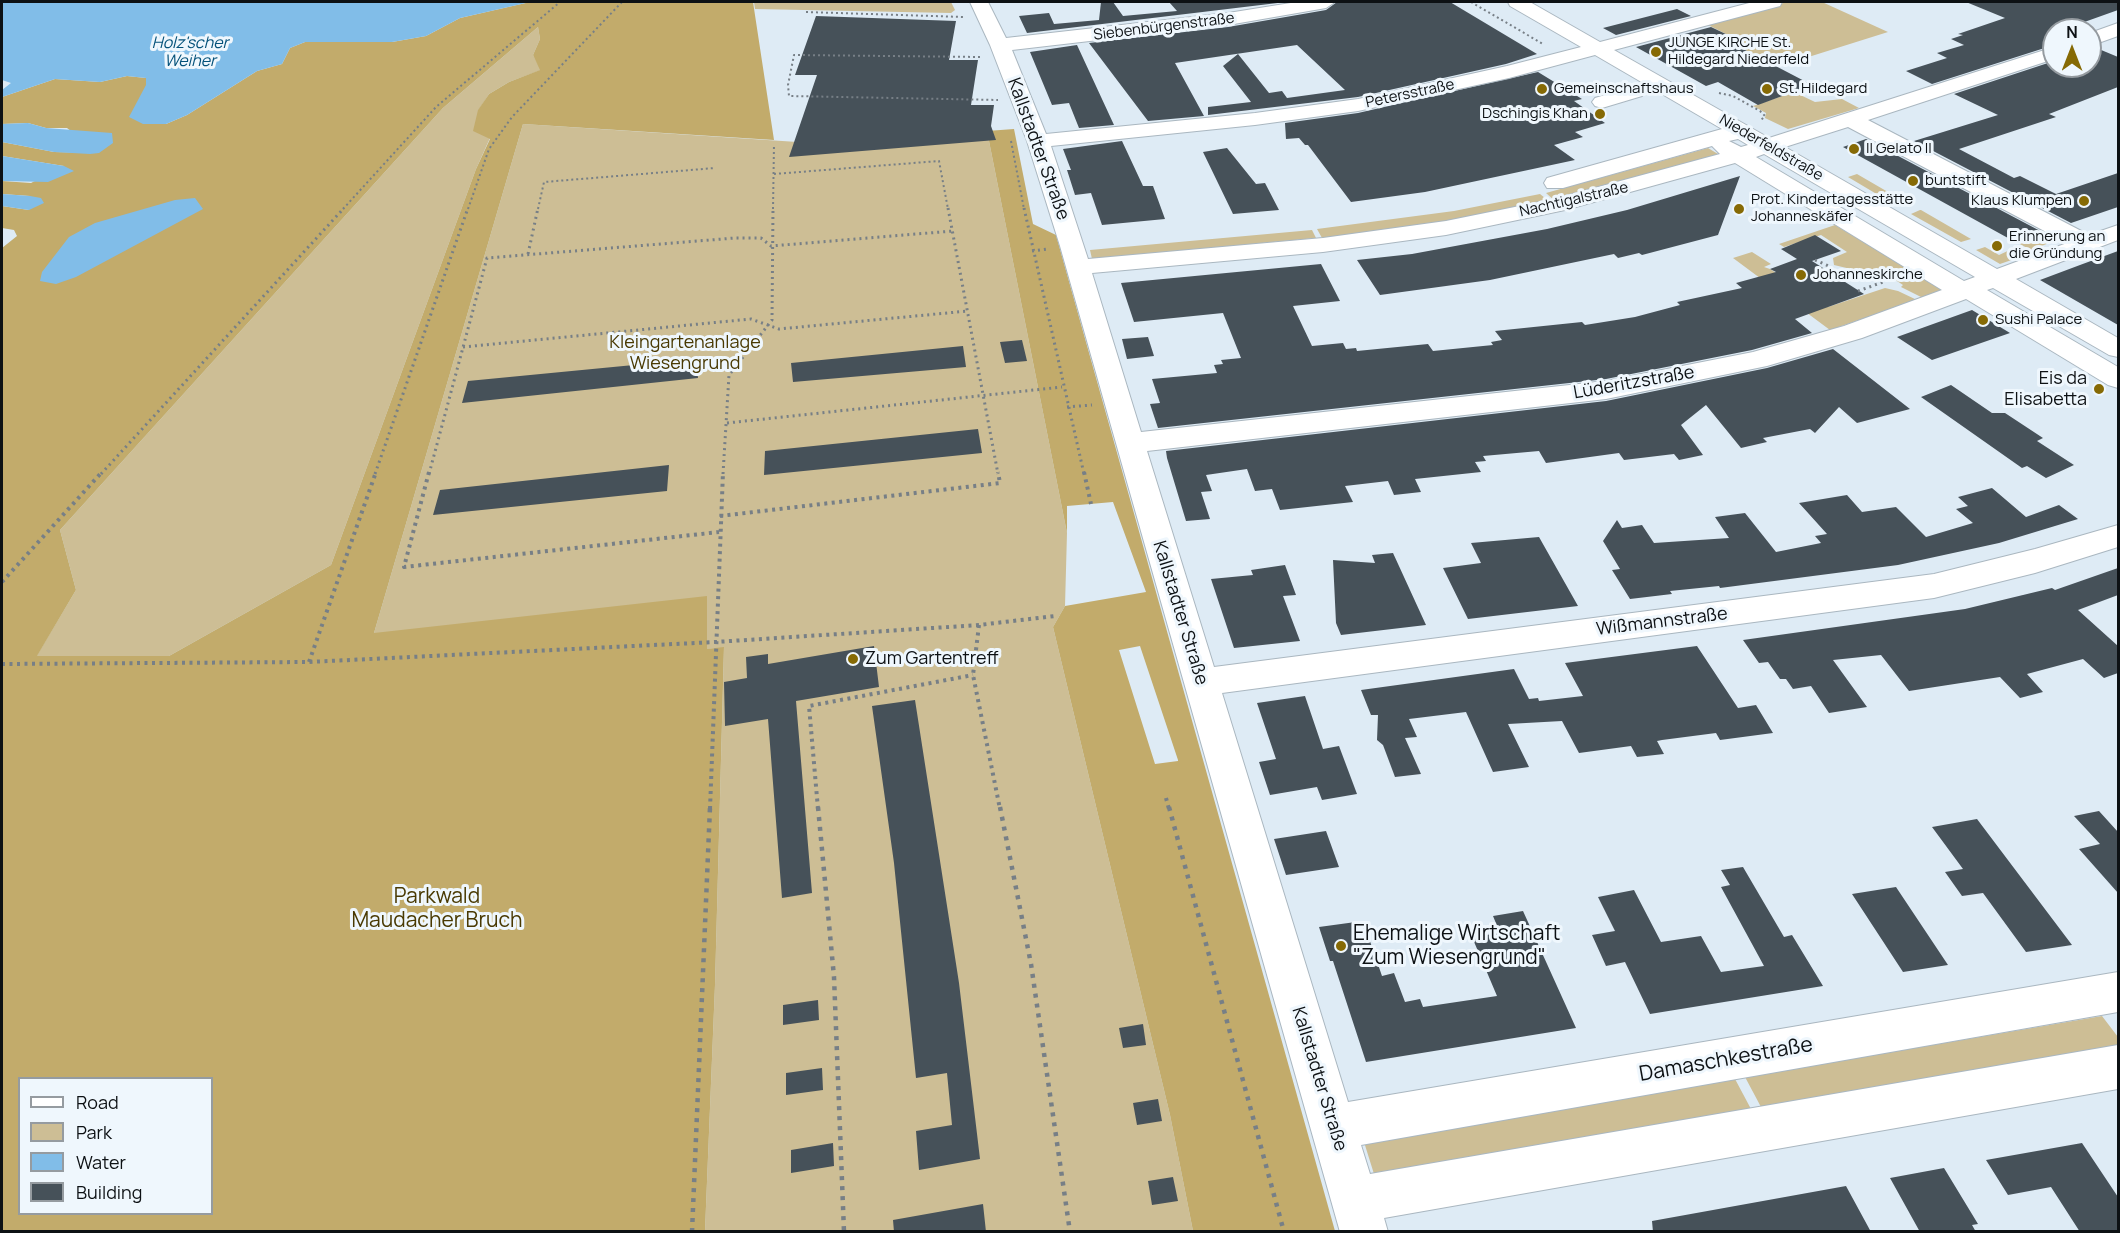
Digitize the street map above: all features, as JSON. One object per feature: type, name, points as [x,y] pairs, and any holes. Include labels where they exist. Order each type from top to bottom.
[{"type":"street","name":"Siebenbürgenstraße","points":[[1002,51],[1228,19],[1326,2]]},
{"type":"street","name":"Niederfeldstraße","points":[[1517,2],[1598,48],[1751,126],[1766,146],[2118,349]]},
{"type":"street","name":"Petersstraße","points":[[1038,141],[1244,121],[1358,105],[1454,85],[1568,56],[1747,4]]},
{"type":"street","name":"Kallstadter Straße","points":[[983,9],[1038,141],[1075,257],[1359,1216]]},
{"type":"street","points":[[2102,35],[2118,29]]},
{"type":"street","name":"Niederfeldstraße","points":[[1568,56],[1635,92],[1714,139],[1736,156],[2118,379]]},
{"type":"street","name":"Nachtigalstraße","points":[[1075,257],[1323,245],[1446,228],[1606,194],[1736,156],[2042,57]]},
{"type":"street","points":[[1602,102],[1635,92]]},
{"type":"street","points":[[1849,119],[2086,243]]},
{"type":"street","name":"Nachtigalstraße","points":[[1482,198],[1584,176],[1714,139],[1751,126]]},
{"type":"street","points":[[1075,257],[1311,224]]},
{"type":"street","name":"Lüderitzstraße","points":[[1129,443],[1501,403],[1648,383],[1757,360],[1817,343],[1966,291],[2118,231]]},
{"type":"street","name":"Wißmannstraße","points":[[1201,682],[1934,586],[2035,561],[2118,536]]},
{"type":"street","name":"Damaschkestraße","points":[[1333,1127],[2118,992]]},
{"type":"street","points":[[1359,1216],[2118,1066]]},
{"type":"path","points":[[2,582],[436,107],[560,2]]},
{"type":"path","points":[[309,662],[489,149],[512,117],[622,2]]},
{"type":"path","points":[[1472,2],[1568,56]]},
{"type":"path","points":[[806,12],[869,12],[886,16],[983,9]]},
{"type":"path","points":[[1002,51],[795,55],[788,85],[789,96],[1022,100]]},
{"type":"path","points":[[1737,95],[1733,96],[1764,114],[1751,126]]},
{"type":"path","points":[[692,1232],[719,532],[729,375],[772,320],[771,246],[774,144]]},
{"type":"path","points":[[720,516],[1000,483],[939,161],[774,174]]},
{"type":"path","points":[[528,254],[544,182],[714,168]]},
{"type":"path","points":[[1016,170],[1062,387],[1091,504]]},
{"type":"path","points":[[719,532],[404,567],[487,258],[735,238],[761,238],[771,246],[953,231]]},
{"type":"path","points":[[1815,260],[1831,267]]},
{"type":"path","points":[[1858,291],[1886,281]]},
{"type":"path","points":[[463,346],[752,319],[779,329],[968,311]]},
{"type":"path","points":[[727,423],[1062,387]]},
{"type":"path","points":[[2,574],[8,574]]},
{"type":"path","points":[[2,664],[309,662],[716,642],[979,625],[1055,616]]},
{"type":"path","points":[[979,625],[973,675],[1031,964],[1070,1232]]},
{"type":"path","points":[[844,1232],[834,977],[809,706],[973,675]]},
{"type":"path","points":[[1167,798],[1284,1232]]},
{"type":"green space","name":"Parkwald Maudacher Bruch","points":[[530,2],[753,2],[774,140],[523,124],[374,633],[707,596],[707,649],[724,647],[715,985],[705,1231],[2,1231],[2,248],[17,236],[14,230],[2,228],[2,206],[29,210],[30,196],[2,194],[2,181],[31,183],[64,166],[2,156],[2,142],[54,152],[99,153],[67,128],[46,128],[28,123],[2,124],[2,97],[55,79],[100,82],[127,76],[146,78],[146,85],[166,124],[187,115],[257,71],[282,64],[290,48],[305,42],[392,42],[426,36],[460,18]],"holes":[[[538,27],[540,39],[533,55],[540,70],[509,82],[489,94],[478,110],[473,131],[490,139],[476,169],[331,565],[169,656],[37,656],[76,590],[60,530],[443,108]]]},
{"type":"green space","points":[[754,2],[951,2],[955,10],[951,13],[755,9]]},
{"type":"green space","points":[[1787,2],[1822,2],[1888,32],[1783,65],[1762,59],[1732,43],[1738,40],[1706,24]]},
{"type":"green space","points":[[538,27],[540,39],[533,55],[541,70],[509,82],[489,94],[478,111],[490,138],[476,169],[331,565],[169,656],[36,657],[76,590],[60,530],[443,108]]},
{"type":"green space","points":[[1794,92],[1815,102],[1842,99],[1859,108],[1788,129],[1765,118],[1766,113],[1753,106]]},
{"type":"green space","name":"Kleingartenanlage Wiesengrund","points":[[523,124],[828,144],[987,131],[1067,533],[1065,606],[1053,627],[1170,1115],[1193,1231],[705,1231],[715,985],[724,648],[374,633]]},
{"type":"green space","points":[[1014,129],[1033,224],[1056,235],[1335,1231],[1193,1231],[1170,1115],[1053,627],[1065,606],[1146,592],[1113,502],[1067,506],[1067,533],[987,131]],"holes":[[[1140,646],[1178,761],[1155,764],[1119,650]]]},
{"type":"green space","points":[[1708,148],[1718,154],[1555,201],[1546,193]]},
{"type":"green space","points":[[1857,174],[1900,199],[1890,202],[1848,177]]},
{"type":"green space","points":[[1540,194],[1550,202],[1380,232],[1322,238],[1317,229],[1454,211]]},
{"type":"green space","points":[[1921,210],[1971,239],[1961,242],[1911,214]]},
{"type":"green space","points":[[1835,225],[1944,290],[1923,298],[1901,287],[1903,285],[1885,273],[1876,275],[1834,265],[1833,258],[1847,252],[1821,235],[1784,247],[1779,244]]},
{"type":"green space","points":[[1312,230],[1316,238],[1092,259],[1090,250]]},
{"type":"green space","points":[[2047,230],[2062,238],[2031,250],[2016,242]]},
{"type":"green space","points":[[1985,247],[1999,255],[2012,249],[2023,256],[2000,264],[1976,250]]},
{"type":"green space","points":[[1752,252],[1771,264],[1764,267],[1828,307],[1885,288],[1917,300],[1830,330],[1733,258]]},
{"type":"green space","points":[[2102,1016],[2118,1037],[2118,1046],[1761,1107],[1745,1077]]},
{"type":"green space","points":[[1735,1079],[1751,1109],[1374,1174],[1364,1142]]},
{"type":"water","name":"Holz'scher Weiher","points":[[2,2],[530,2],[460,18],[426,36],[392,42],[305,42],[290,48],[282,64],[257,71],[187,115],[166,124],[143,124],[129,117],[146,85],[146,78],[127,76],[100,82],[55,79],[2,97],[2,90],[11,83],[2,80]]},
{"type":"water","points":[[28,123],[46,128],[112,133],[113,143],[99,153],[90,154],[54,152],[2,142],[2,124]]},
{"type":"water","points":[[2,156],[64,166],[74,171],[48,182],[2,181]]},
{"type":"water","points":[[2,194],[41,198],[44,203],[29,210],[2,206]]},
{"type":"water","points":[[195,198],[203,209],[76,277],[56,284],[40,281],[42,272],[69,237],[95,223],[175,200]]},
{"type":"building","points":[[1101,2],[1113,2],[1123,16],[1177,11],[1169,2],[1286,2],[1027,33],[1019,16],[1049,13],[1054,24],[1099,20]]},
{"type":"building","points":[[1337,2],[1450,2],[1537,54],[1506,64],[1358,97],[1208,115],[1208,107],[1251,102],[1223,66],[1238,54],[1269,93],[1282,91],[1287,98],[1345,90],[1297,45],[1175,63],[1204,116],[1148,121],[1089,43],[1228,27],[1326,10]]},
{"type":"building","points":[[1966,2],[2118,2],[2118,10],[2096,18],[2042,18],[2042,49],[1932,84],[1906,71],[1947,58],[1937,53],[1964,45],[1951,39],[1963,35],[1958,34],[2005,18]]},
{"type":"building","points":[[1677,9],[1691,16],[1616,35],[1603,28]]},
{"type":"building","points":[[816,16],[956,21],[949,60],[978,60],[971,105],[994,105],[991,126],[996,140],[789,157],[817,75],[795,75]]},
{"type":"building","points":[[1711,27],[1730,36],[1722,38],[1812,85],[1758,105],[1718,82],[1706,86],[1636,47]]},
{"type":"building","points":[[1077,45],[1114,125],[1079,128],[1069,103],[1052,105],[1030,52]]},
{"type":"building","points":[[2102,50],[2118,57],[2118,87],[2049,114],[2056,117],[1959,149],[2014,178],[2020,176],[2056,194],[2118,173],[2118,207],[2071,223],[1914,141],[1998,115],[1954,94],[2042,65],[2042,78],[2102,78]]},
{"type":"building","points":[[1538,72],[1582,99],[1574,101],[1605,123],[1575,132],[1583,137],[1554,145],[1575,160],[1425,192],[1351,202],[1308,145],[1305,145],[1299,138],[1286,139],[1285,123],[1358,113]]},
{"type":"building","points":[[1866,139],[2044,233],[2017,243],[1843,147]]},
{"type":"building","points":[[1122,141],[1143,186],[1153,186],[1165,219],[1102,225],[1091,193],[1075,195],[1067,170],[1071,170],[1063,149]]},
{"type":"building","points":[[1227,148],[1256,184],[1265,183],[1279,210],[1233,214],[1203,152]]},
{"type":"building","points":[[1740,176],[1718,235],[1642,255],[1639,253],[1618,258],[1614,254],[1490,280],[1380,295],[1357,260],[1412,254],[1547,229],[1627,210]]},
{"type":"building","points":[[1815,235],[1841,251],[1812,261],[1864,294],[1795,319],[1812,333],[1752,350],[1606,379],[1158,428],[1150,404],[1160,403],[1152,379],[1217,373],[1214,365],[1223,364],[1221,360],[1241,358],[1223,313],[1134,322],[1121,283],[1321,264],[1340,301],[1293,306],[1312,346],[1343,343],[1346,349],[1356,348],[1357,351],[1428,344],[1433,351],[1493,345],[1491,342],[1502,340],[1495,331],[1582,322],[1585,325],[1635,317],[1680,305],[1677,302],[1742,288],[1736,283],[1776,272],[1770,269],[1797,259],[1781,249]]},
{"type":"building","points":[[2118,251],[2118,325],[2040,280],[2080,265]]},
{"type":"building","points":[[1972,310],[2010,333],[1932,360],[1897,337]]},
{"type":"building","points":[[1148,337],[1154,356],[1127,359],[1122,339]]},
{"type":"building","points":[[1022,340],[1027,361],[1005,363],[1000,342]]},
{"type":"building","points":[[963,346],[966,367],[793,382],[791,363]]},
{"type":"building","points":[[1833,349],[1910,409],[1857,423],[1839,407],[1815,433],[1810,429],[1763,438],[1767,442],[1741,448],[1706,405],[1681,425],[1703,455],[1679,460],[1674,454],[1624,460],[1619,453],[1546,463],[1539,451],[1483,456],[1486,461],[1475,462],[1481,472],[1415,479],[1421,492],[1394,495],[1388,481],[1345,486],[1353,502],[1280,510],[1272,489],[1255,491],[1247,469],[1206,475],[1212,491],[1201,492],[1210,519],[1186,521],[1167,458],[1166,451],[1606,401],[1767,368]]},
{"type":"building","points":[[696,359],[698,378],[462,403],[468,381]]},
{"type":"building","points":[[1951,385],[1992,413],[2005,413],[2043,438],[2037,441],[2074,465],[2046,478],[2027,466],[2022,468],[1921,397]]},
{"type":"building","points":[[978,429],[982,453],[764,475],[765,451]]},
{"type":"building","points":[[669,465],[667,491],[433,515],[440,490]]},
{"type":"building","points":[[1992,488],[2026,517],[2059,505],[2078,519],[1999,543],[1898,565],[1720,588],[1719,586],[1670,591],[1672,594],[1630,599],[1612,570],[1620,569],[1603,541],[1617,520],[1622,528],[1642,525],[1654,543],[1729,538],[1715,517],[1745,513],[1776,552],[1821,543],[1815,536],[1827,534],[1799,503],[1847,495],[1862,512],[1896,507],[1926,537],[1973,523],[1956,509],[1968,506],[1958,497]]},
{"type":"building","points":[[1539,537],[1578,606],[1468,619],[1443,568],[1481,563],[1471,543]]},
{"type":"building","points":[[1393,553],[1426,625],[1341,635],[1336,623],[1333,560],[1375,563],[1372,555]]},
{"type":"building","points":[[1285,565],[1296,595],[1283,596],[1300,641],[1234,648],[1211,579],[1253,575],[1251,570]]},
{"type":"building","points":[[2118,568],[2118,595],[2078,610],[2118,646],[2118,673],[2104,678],[2083,659],[2027,674],[2043,692],[2020,698],[2000,677],[1909,691],[1881,655],[1833,660],[1867,707],[1829,713],[1811,686],[1793,689],[1786,679],[1780,679],[1768,662],[1759,663],[1743,640],[1965,609],[2052,588],[2055,590]]},
{"type":"building","points":[[874,646],[879,687],[796,701],[812,893],[782,898],[768,719],[725,726],[724,682],[747,678],[746,657],[768,654],[768,664]]},
{"type":"building","points":[[1697,646],[1738,708],[1756,705],[1773,733],[1720,740],[1716,733],[1662,740],[1657,741],[1664,754],[1637,757],[1631,746],[1579,753],[1562,721],[1508,724],[1529,767],[1493,772],[1466,712],[1409,719],[1417,737],[1405,738],[1421,774],[1395,777],[1383,745],[1377,740],[1378,715],[1371,715],[1361,690],[1514,669],[1529,699],[1538,698],[1539,701],[1583,696],[1565,663]]},
{"type":"building","points":[[1305,696],[1323,749],[1339,746],[1357,794],[1322,800],[1317,787],[1270,795],[1259,762],[1276,759],[1257,703]]},
{"type":"building","points":[[915,700],[959,983],[980,1159],[919,1170],[916,1131],[952,1125],[947,1073],[916,1078],[894,863],[872,706]]},
{"type":"building","points":[[2099,811],[2118,832],[2118,893],[2079,849],[2100,844],[2074,816]]},
{"type":"building","points":[[1977,819],[2072,945],[2026,952],[1983,893],[1962,896],[1945,872],[1963,869],[1932,827]]},
{"type":"building","points":[[1326,831],[1339,867],[1286,875],[1274,839]]},
{"type":"building","points":[[1743,867],[1784,937],[1792,935],[1823,986],[1650,1014],[1625,962],[1606,966],[1592,935],[1615,931],[1598,897],[1634,890],[1661,942],[1701,936],[1721,972],[1764,966],[1721,887],[1730,885],[1721,870]]},
{"type":"building","points":[[1896,887],[1948,965],[1903,972],[1852,894]]},
{"type":"building","points":[[1523,911],[1576,1028],[1366,1062],[1333,961],[1330,961],[1319,927],[1363,921],[1382,976],[1394,973],[1405,1002],[1420,999],[1423,1007],[1497,996],[1472,937],[1500,933],[1493,916]]},
{"type":"building","points":[[818,1000],[819,1020],[783,1025],[783,1005]]},
{"type":"building","points":[[1143,1024],[1146,1045],[1123,1048],[1119,1028]]},
{"type":"building","points":[[822,1068],[823,1090],[786,1095],[786,1073]]},
{"type":"building","points":[[1158,1099],[1162,1121],[1137,1125],[1133,1103]]},
{"type":"building","points":[[833,1143],[834,1166],[791,1173],[791,1150]]},
{"type":"building","points":[[2082,1143],[2118,1197],[2118,1232],[2080,1232],[2051,1187],[2008,1195],[1986,1160]]},
{"type":"building","points":[[1944,1168],[1978,1224],[1972,1225],[1976,1232],[1920,1232],[1890,1178]]},
{"type":"building","points":[[1173,1177],[1178,1201],[1152,1205],[1148,1181]]},
{"type":"building","points":[[1846,1186],[1871,1232],[1653,1232],[1652,1221]]},
{"type":"building","points":[[983,1204],[986,1232],[894,1232],[893,1220]]},
{"type":"place","name":"JUNGE KIRCHE St. Hildegard Niederfeld","points":[[1656,52]]},
{"type":"place","name":"Gemeinschaftshaus","points":[[1542,89]]},
{"type":"place","name":"St. Hildegard","points":[[1767,89]]},
{"type":"place","name":"Dschingis Khan","points":[[1600,114]]},
{"type":"place","name":"Il Gelato II","points":[[1854,149]]},
{"type":"place","name":"buntstift","points":[[1913,181]]},
{"type":"place","name":"Klaus Klumpen","points":[[2084,201]]},
{"type":"place","name":"Prot. Kindertagesstätte Johanneskäfer","points":[[1739,209]]},
{"type":"place","name":"Erinnerung an die Gründung","points":[[1997,246]]},
{"type":"place","name":"Johanneskirche","points":[[1801,275]]},
{"type":"place","name":"Sushi Palace","points":[[1983,320]]},
{"type":"place","name":"Eis da Elisabetta","points":[[2099,389]]},
{"type":"place","name":"Zum Gartentreff","points":[[853,659]]},
{"type":"place","name":"Ehemalige Wirtschaft \"Zum Wiesengrund\"","points":[[1341,946]]}]
